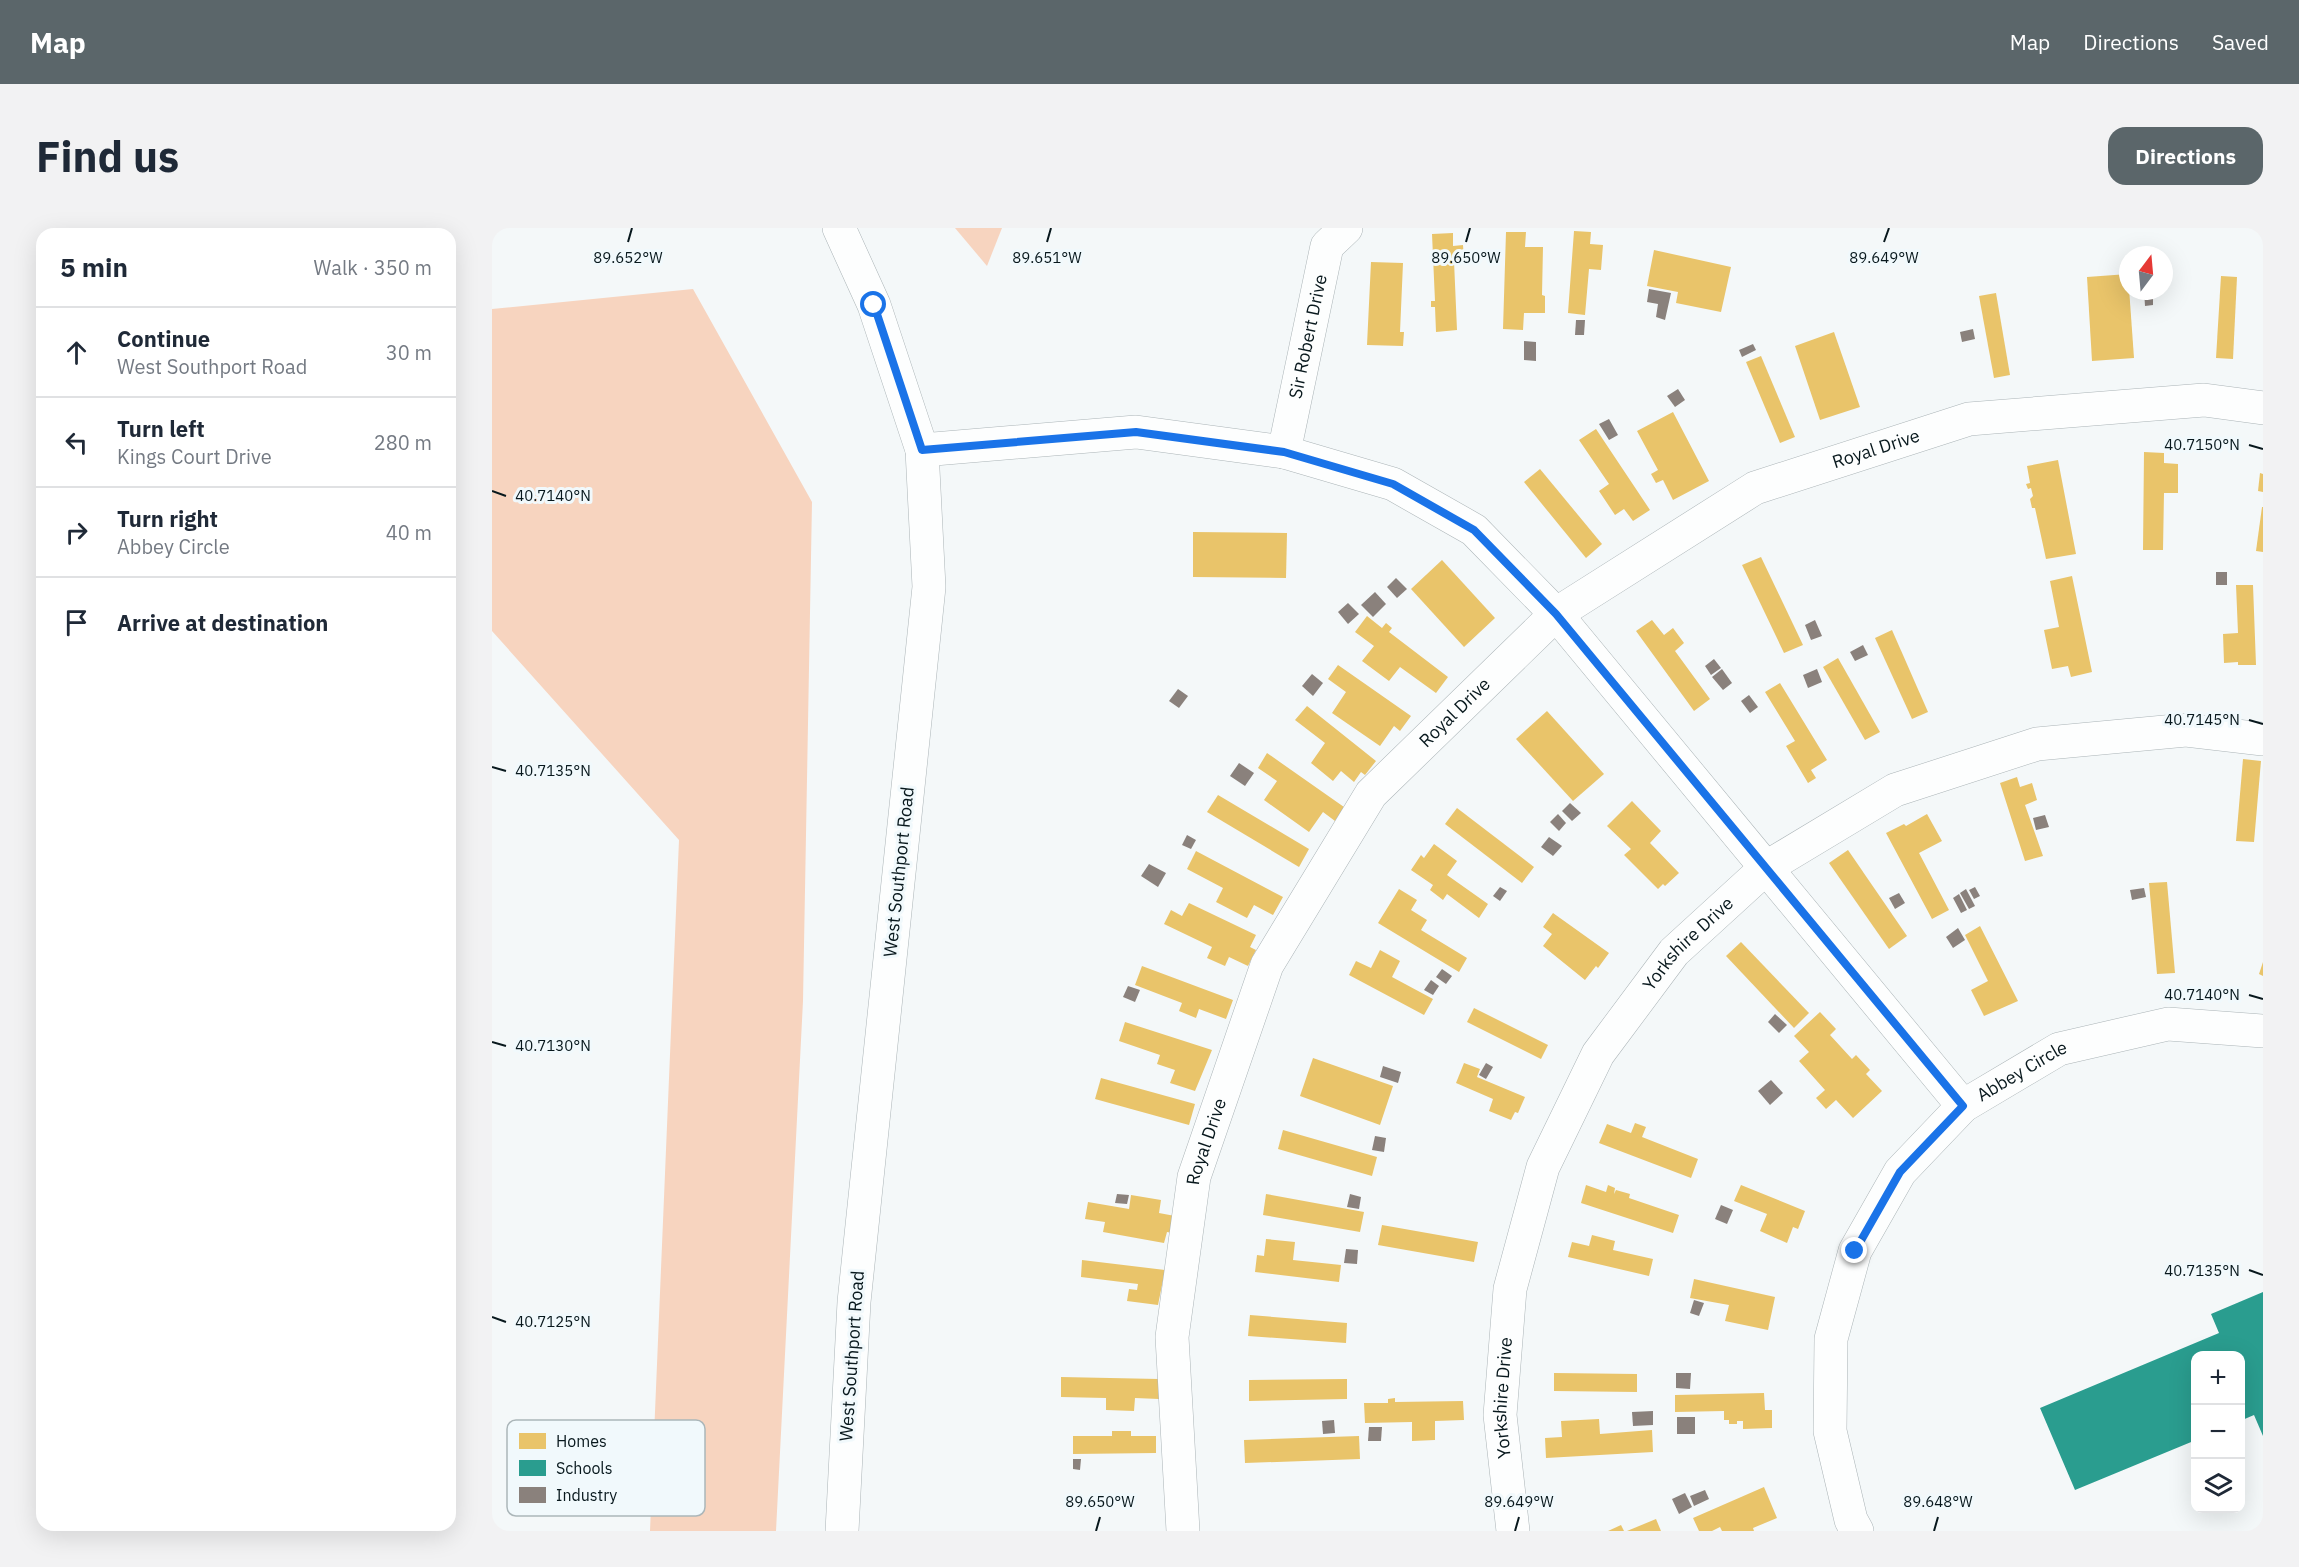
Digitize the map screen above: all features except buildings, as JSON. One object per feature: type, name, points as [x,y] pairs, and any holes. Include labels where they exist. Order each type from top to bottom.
[{"type":"street","name":"West Southport Road","points":[[839,228],[874,305],[922,450],[929,586],[854,1302],[842,1531]]},
{"type":"street","name":"Sir Robert Drive","points":[[1284,452],[1327,246],[1346,228]]},
{"type":"street","name":"Royal Drive","points":[[1183,1531],[1172,1337],[1194,1177],[1267,965],[1371,794],[1556,614],[1755,488],[1969,419],[2204,400],[2263,408]]},
{"type":"street","points":[[922,450],[1136,432],[1284,452],[1393,484],[1474,530],[1556,614],[1963,1106]]},
{"type":"street","name":"Yorkshire Drive","points":[[1513,1531],[1500,1415],[1510,1289],[1543,1167],[1598,1054],[1674,952],[1767,867],[1895,790],[2037,744],[2186,730],[2263,739]]},
{"type":"street","name":"Abbey Circle","points":[[1845,1527],[1830,1431],[1831,1339],[1855,1251],[1900,1172],[1963,1106],[2060,1049],[2168,1024],[2263,1031]]},
{"type":"shaded area","points":[[955,228],[1002,228],[987,266]]},
{"type":"shaded area","points":[[693,289],[812,502],[803,1001],[776,1531],[650,1531],[651,1516],[705,1516],[705,1420],[655,1420],[679,840],[492,631],[492,309]]},
{"type":"route","points":[[874,305],[922,450],[1136,432],[1284,452],[1393,484],[1474,530],[1556,614],[1963,1106],[1900,1172],[1855,1251]]}]
